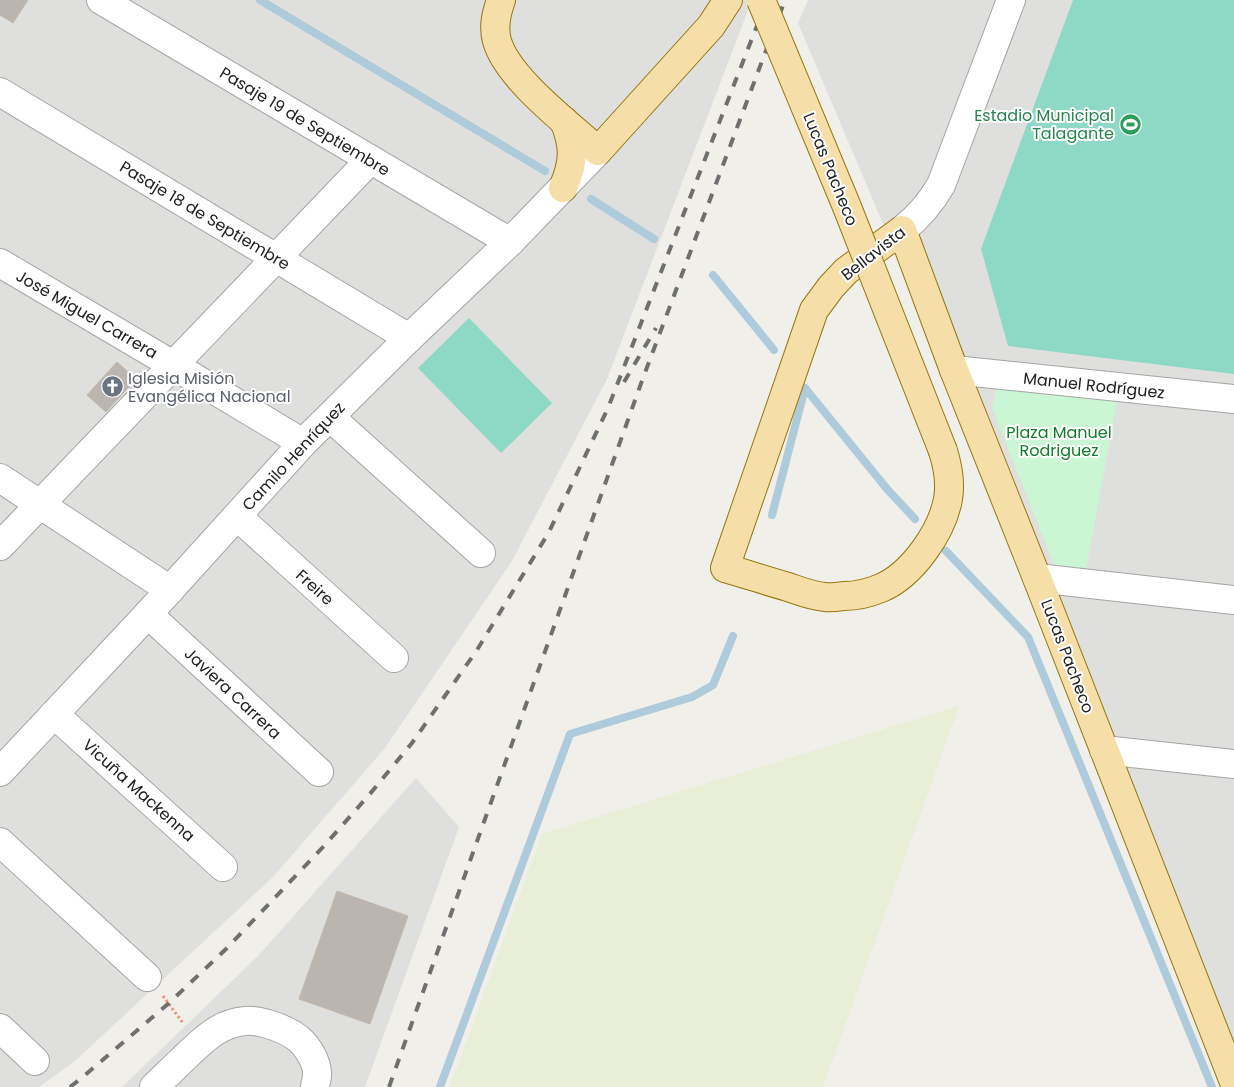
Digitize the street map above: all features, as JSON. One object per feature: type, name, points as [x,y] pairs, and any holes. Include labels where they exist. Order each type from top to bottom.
[{"type":"main road","points":[[501,0],[496,12],[495,26],[500,51],[506,61],[526,86],[598,151],[711,26],[728,0]]},
{"type":"main road","name":"Lucas Pacheco","points":[[726,568],[826,598],[867,593],[882,588],[899,577],[923,553],[932,540],[944,517],[949,485],[949,470],[943,451],[847,207],[761,0]]},
{"type":"main road","points":[[564,121],[604,123],[630,116]]},
{"type":"main road","points":[[563,188],[569,174],[572,159],[572,146],[564,121]]},
{"type":"main road","name":"Lucas Pacheco","points":[[902,230],[954,370],[1234,1082]]},
{"type":"main road","name":"Bellavista","points":[[726,568],[814,310],[846,271],[902,230]]},
{"type":"street","name":"Pasaje 19 de Septiembre","points":[[101,0],[510,242]]},
{"type":"street","name":"Bellavista","points":[[902,230],[926,208],[941,185],[1011,0]]},
{"type":"street","name":"Pasaje 18 de Septiembre","points":[[0,92],[409,338]]},
{"type":"street","name":"Camilo Henríquez","points":[[0,772],[148,614],[303,444],[409,338],[510,242],[598,151]]},
{"type":"street","points":[[0,546],[370,160]]},
{"type":"street","name":"José Miguel Carrera","points":[[0,263],[303,444]]},
{"type":"street","name":"Manuel Rodríguez","points":[[954,370],[1234,399]]},
{"type":"street","points":[[330,417],[481,554]]},
{"type":"street","points":[[0,478],[170,590]]},
{"type":"street","name":"Freire","points":[[237,516],[394,658]]},
{"type":"street","points":[[1037,578],[1234,600]]},
{"type":"street","name":"Javiera Carrera","points":[[148,614],[319,772]]},
{"type":"street","name":"Vicuña Mackenna","points":[[54,714],[223,867]]},
{"type":"street","points":[[1104,750],[1234,764]]},
{"type":"street","points":[[0,842],[147,977]]},
{"type":"street","points":[[154,1087],[175,1075],[205,1038],[218,1029],[246,1021],[258,1022],[298,1038],[304,1044],[316,1069],[315,1087]]},
{"type":"street","points":[[0,1028],[35,1061]]},
{"type":"path","points":[[147,977],[186,1026],[175,1075]]},
{"type":"shaded area","points":[[0,0],[752,0],[607,379],[512,561],[385,748],[273,877],[75,1061],[39,1087],[0,1087]]},
{"type":"shaded area","points":[[808,0],[1234,0],[1234,1053],[798,23]]},
{"type":"shaded area","points":[[416,778],[459,827],[365,1087],[122,1087],[258,956]]},
{"type":"green space","name":"Estadio Municipal Talagante","points":[[1073,0],[1234,0],[1234,374],[1008,346],[981,249]]},
{"type":"green space","points":[[469,318],[552,403],[501,453],[418,368]]},
{"type":"green space","name":"Plaza Manuel Rodriguez","points":[[998,385],[1118,395],[1086,570],[1057,571],[992,408]]},
{"type":"green space","points":[[959,706],[823,1087],[450,1087],[542,834]]},
{"type":"building","points":[[0,0],[28,0],[13,23],[0,15]]},
{"type":"building","name":"Iglesia Misión Evangélica Nacional","points":[[117,362],[136,379],[106,412],[87,395]]},
{"type":"building","points":[[337,891],[408,916],[370,1024],[299,999]]},
{"type":"waterway","points":[[260,0],[545,171]]},
{"type":"waterway","points":[[591,199],[654,239]]},
{"type":"waterway","points":[[713,275],[774,350]]},
{"type":"waterway","points":[[805,388],[887,489],[915,519]]},
{"type":"waterway","points":[[772,515],[805,388]]},
{"type":"waterway","points":[[946,551],[1028,637],[1212,1087]]},
{"type":"waterway","points":[[440,1087],[570,734],[692,697],[713,685],[733,636]]},
{"type":"railway","points":[[70,1087],[169,1003],[226,949],[324,846],[412,743],[477,650],[549,532],[608,408],[767,0]]},
{"type":"railway","points":[[389,1087],[643,378],[785,0]]},
{"type":"railway","points":[[624,382],[656,328]]},
{"type":"place","name":"Estadio Municipal Talagante","points":[[1130,124]]},
{"type":"place","name":"Iglesia Misión Evangélica Nacional","points":[[112,387]]}]
